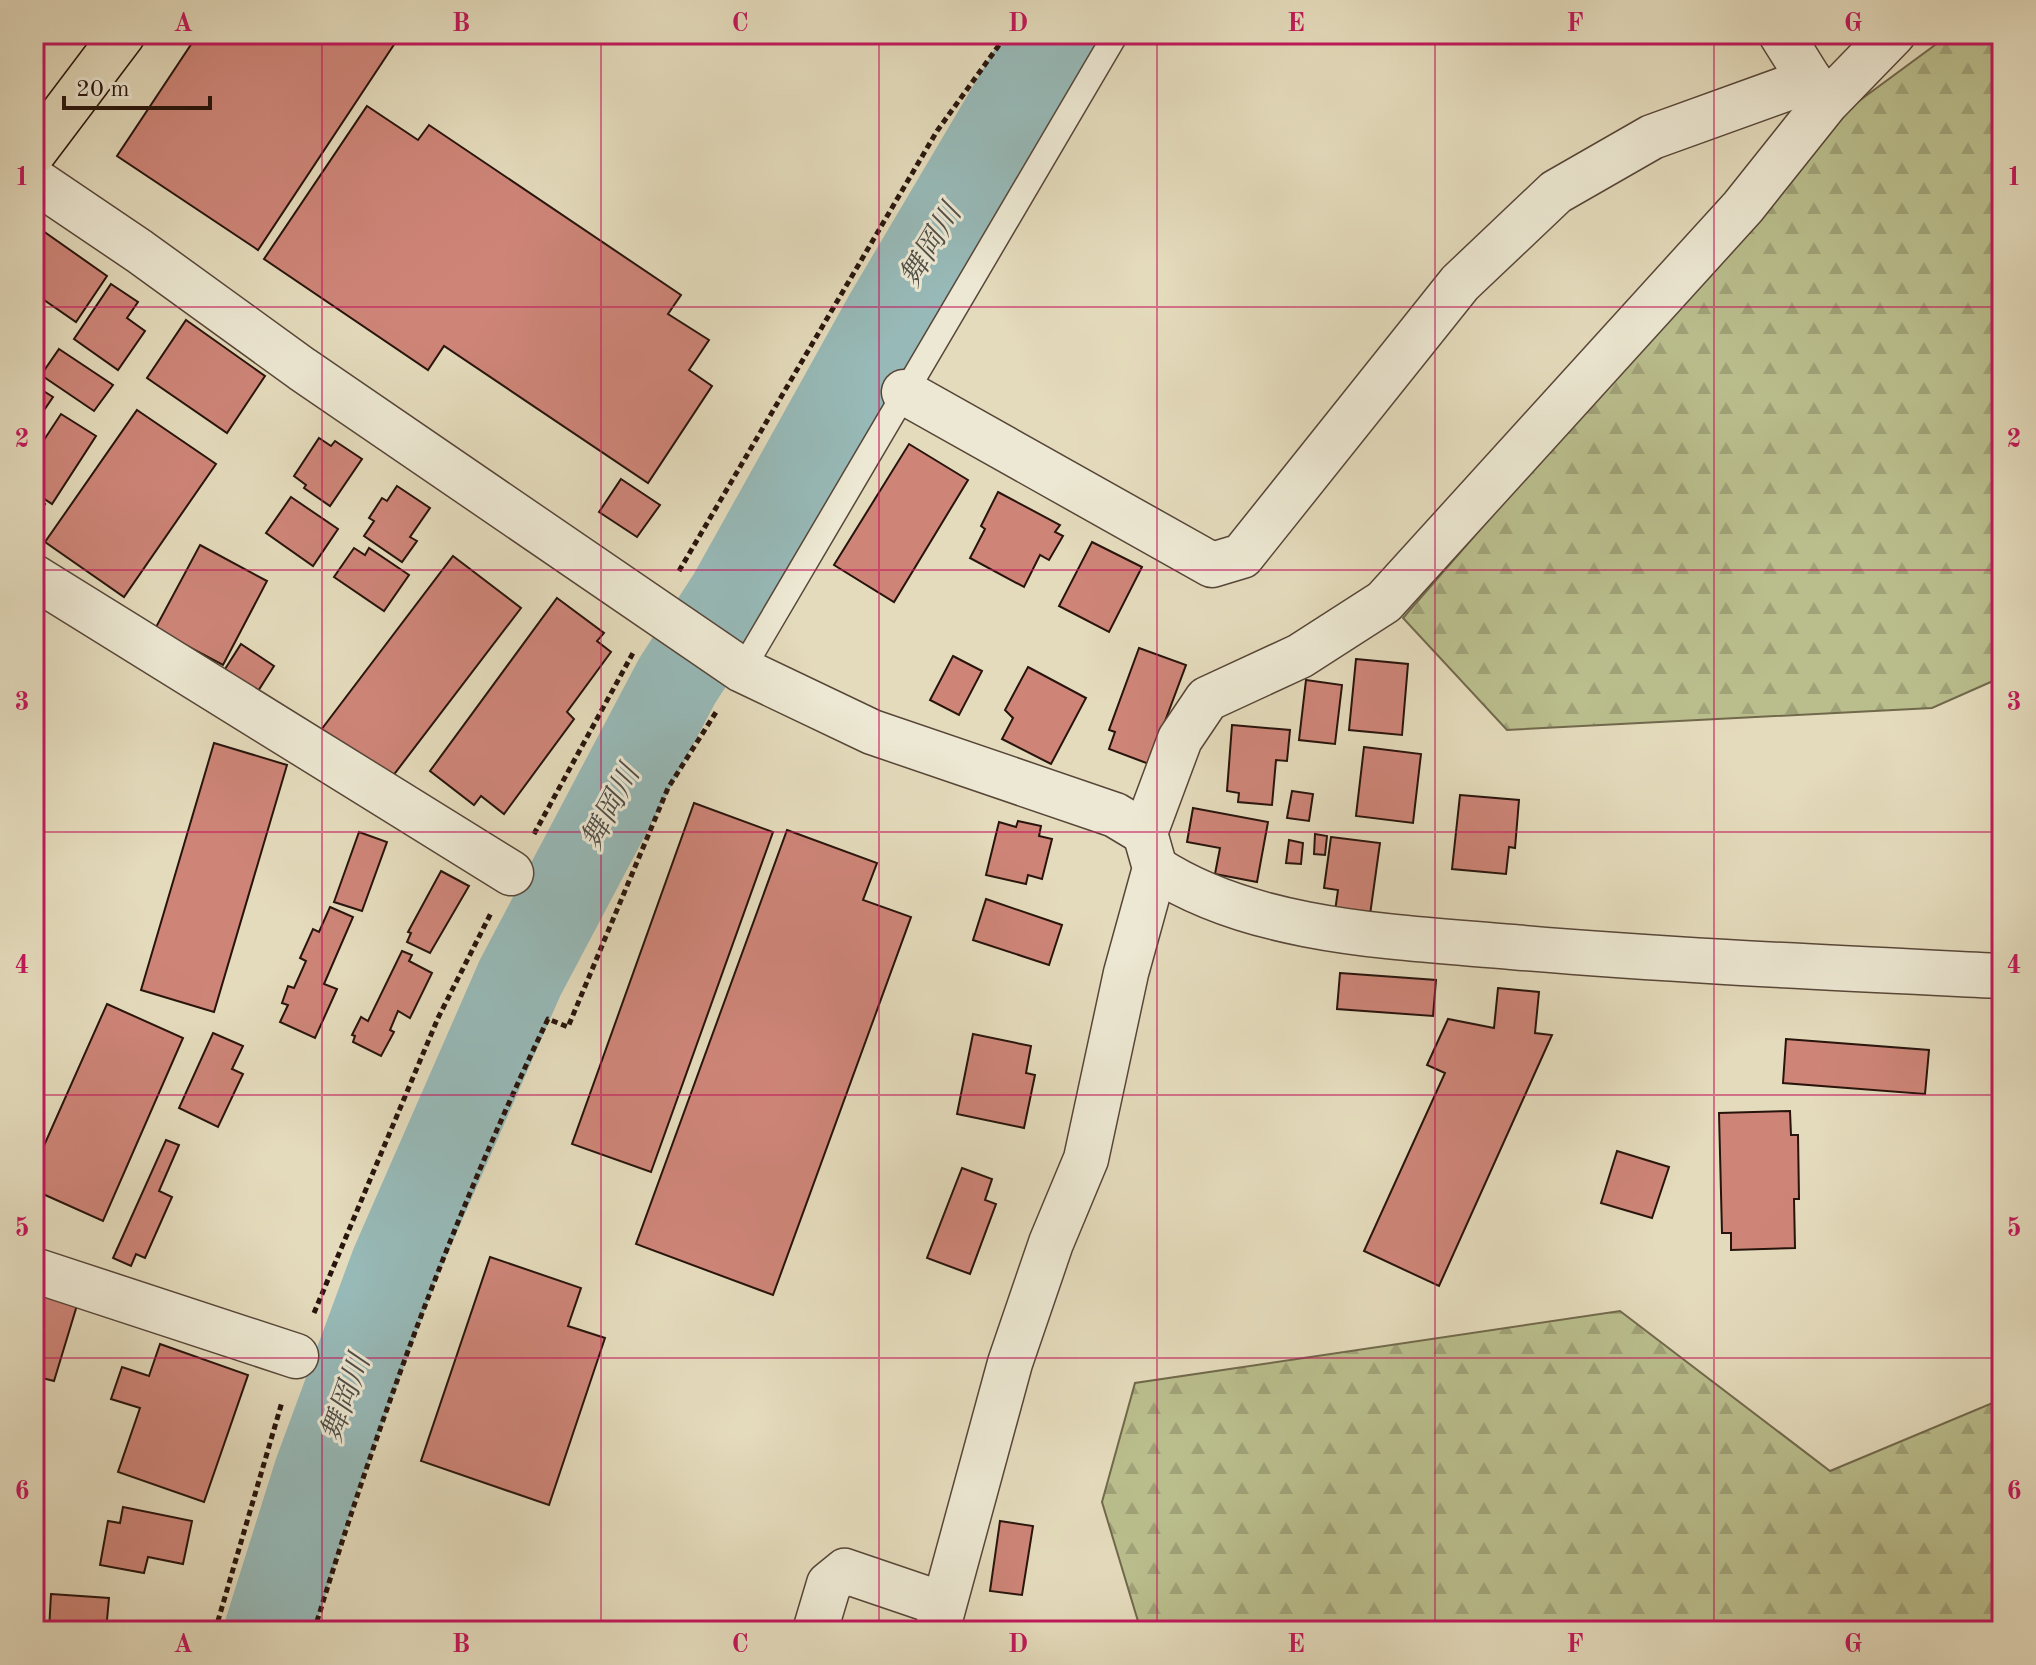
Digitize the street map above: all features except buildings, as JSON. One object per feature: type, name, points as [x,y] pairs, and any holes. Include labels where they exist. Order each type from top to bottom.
[{"type":"main road","points":[[34,152],[123,34]]},
{"type":"street","points":[[1781,34],[1817,92]]},
{"type":"street","points":[[815,1631],[829,1584],[845,1571],[940,1617],[1010,1363],[1051,1243],[1086,1159],[1150,851],[1180,739],[1207,699],[1300,656],[1384,602],[1743,207],[1817,92],[1893,34]]},
{"type":"street","points":[[904,392],[1212,565],[1242,556],[1460,283],[1556,192],[1652,137],[1817,92]]},
{"type":"street","points":[[34,180],[735,666],[872,732],[1115,815],[1185,888],[1248,910],[1375,935],[1637,958],[2002,976]]},
{"type":"street","points":[[34,577],[511,873]]},
{"type":"street","points":[[34,1270],[296,1356]]},
{"type":"lane","points":[[735,666],[904,392],[1116,34]]},
{"type":"path","points":[[215,1631],[296,1356],[438,1018],[511,873],[666,619],[937,131],[1007,34]]},
{"type":"path","points":[[314,1631],[365,1463],[492,1136],[548,1019],[568,1027],[668,788],[735,666]]},
{"type":"green space","points":[[1950,34],[2002,34],[2002,677],[1932,708],[1507,730],[1403,618],[1844,112]]},
{"type":"green space","points":[[1620,1311],[1830,1471],[2002,1399],[2002,1631],[1141,1631],[1102,1502],[1135,1383]]},
{"type":"waterway","name":"舞岡川","points":[[268,1631],[318,1472],[394,1266],[520,978],[677,681],[732,596],[888,316],[1055,34]]}]
